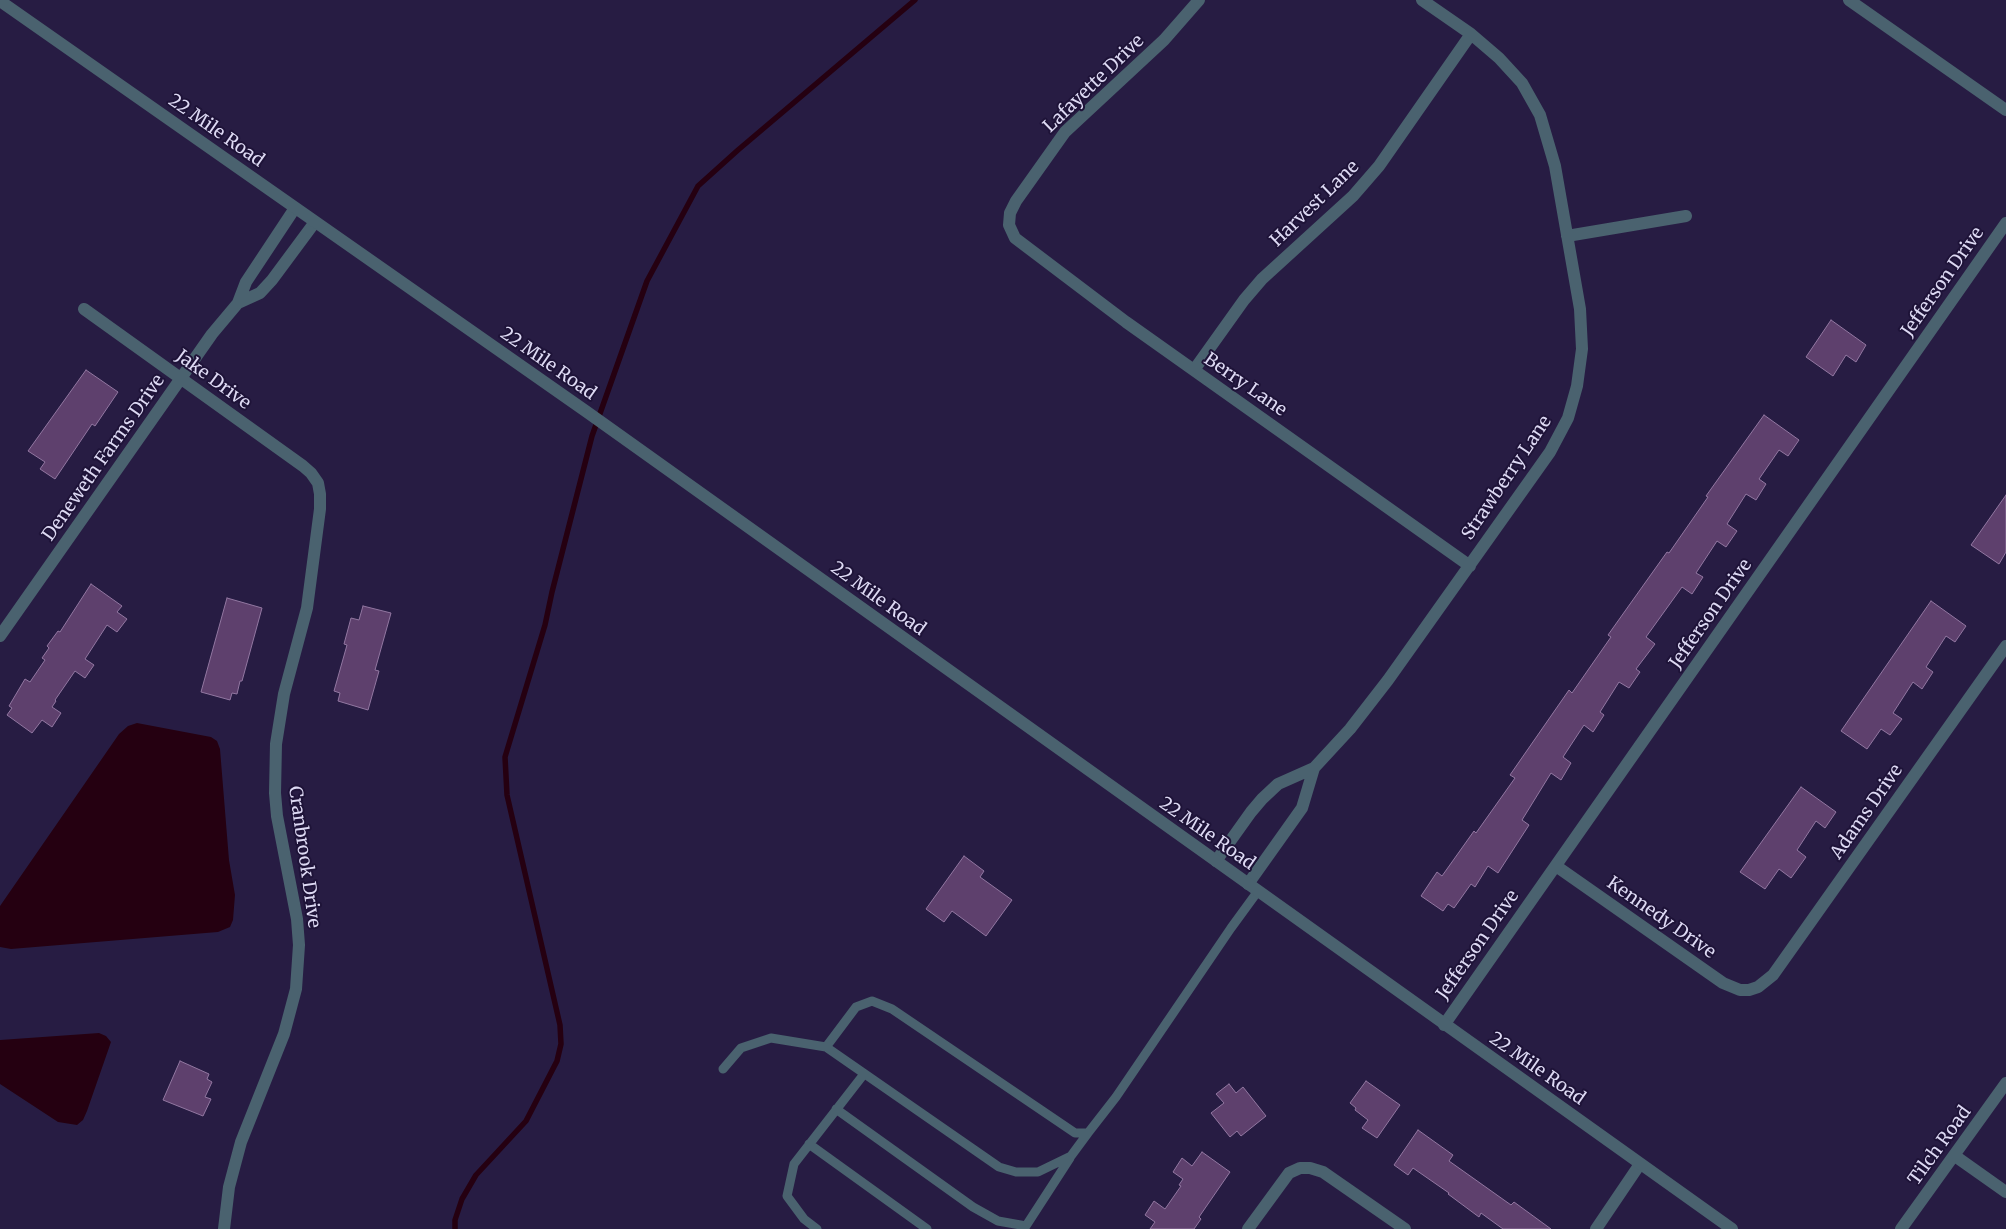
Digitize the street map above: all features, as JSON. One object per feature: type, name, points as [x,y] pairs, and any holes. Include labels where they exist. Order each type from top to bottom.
[{"type":"street","name":"Lafayette Drive","points":[[1009,224],[1010,213],[1016,202],[1065,132],[1171,33],[1199,0]]},
{"type":"street","name":"Strawberry Lane","points":[[1216,862],[1262,799],[1278,784],[1314,768],[1366,709],[1550,452],[1568,418],[1573,403],[1580,367],[1582,331],[1555,166],[1540,115],[1522,84],[1489,48],[1422,0]]},
{"type":"street","points":[[1849,0],[2006,110]]},
{"type":"street","name":"22 Mile Road","points":[[0,1],[586,412],[1732,1229]]},
{"type":"street","name":"Harvest Lane","points":[[1194,370],[1244,300],[1262,279],[1352,196],[1379,166],[1471,34]]},
{"type":"street","name":"Deneweth Farms Drive","points":[[0,636],[212,334],[238,303],[246,282],[295,208]]},
{"type":"street","points":[[1567,236],[1686,216]]},
{"type":"street","name":"Deneweth Farms Drive","points":[[238,303],[260,292],[272,280],[315,222]]},
{"type":"street","name":"Jefferson Drive","points":[[1444,1024],[2006,223]]},
{"type":"street","name":"Berry Lane","points":[[1009,224],[1015,238],[1023,245],[1194,370],[1470,566]]},
{"type":"street","name":"Jake Drive","points":[[84,309],[303,466],[311,473],[318,484]]},
{"type":"street","name":"Cranbrook Drive","points":[[224,1229],[229,1186],[241,1142],[284,1034],[296,989],[299,966],[298,928],[275,793],[276,744],[284,694],[307,608],[320,508],[318,484]]},
{"type":"street","name":"Adams Drive","points":[[1749,990],[1765,983],[1773,974],[2006,646]]},
{"type":"street","name":"Strawberry Lane","points":[[1253,888],[1302,808],[1314,768]]},
{"type":"street","name":"Kennedy Drive","points":[[1556,866],[1723,983],[1740,990],[1749,990]]},
{"type":"street","name":"Tilch Road","points":[[1901,1229],[2006,1083]]},
{"type":"street","points":[[1955,1156],[2006,1192]]},
{"type":"street","points":[[1596,1229],[1640,1164]]},
{"type":"street","points":[[1248,1229],[1289,1173],[1300,1168],[1310,1168],[1323,1172],[1405,1229]]},
{"type":"lane","points":[[836,1109],[973,1207],[998,1221],[1025,1228],[1071,1156],[1116,1097],[1222,940],[1253,888]]},
{"type":"lane","points":[[826,1048],[856,1007],[872,1001],[892,1009],[1075,1133],[1088,1133]]},
{"type":"lane","points":[[723,1069],[741,1048],[771,1038],[826,1048],[999,1167],[1016,1172],[1038,1172],[1071,1156]]},
{"type":"lane","points":[[817,1229],[804,1219],[787,1196],[794,1164],[864,1074]]},
{"type":"lane","points":[[809,1144],[927,1229]]},
{"type":"shaded area","points":[[137,723],[211,737],[217,741],[220,749],[229,860],[235,895],[233,920],[230,927],[218,932],[11,949],[0,947],[0,906],[119,734],[128,726]]},
{"type":"shaded area","points":[[99,1033],[106,1036],[111,1042],[87,1111],[83,1120],[77,1125],[58,1122],[0,1084],[0,1040]]},
{"type":"building","points":[[1831,320],[1866,345],[1856,362],[1846,355],[1833,376],[1806,357]]},
{"type":"building","points":[[86,370],[118,392],[95,426],[92,424],[55,479],[40,469],[45,462],[28,451]]},
{"type":"building","points":[[1764,415],[1799,440],[1788,456],[1779,450],[1759,479],[1766,484],[1756,500],[1746,494],[1727,524],[1737,531],[1726,547],[1717,541],[1696,573],[1703,577],[1692,594],[1682,587],[1646,637],[1655,644],[1636,669],[1640,672],[1629,688],[1619,682],[1600,712],[1604,715],[1593,732],[1584,725],[1563,757],[1571,763],[1561,780],[1551,773],[1522,820],[1529,825],[1498,873],[1488,866],[1475,887],[1471,884],[1454,908],[1448,904],[1443,911],[1421,896],[1437,872],[1442,876],[1474,831],[1476,833],[1515,778],[1510,775],[1569,690],[1572,693],[1611,637],[1608,635],[1667,552],[1669,553],[1708,497],[1706,496]]},
{"type":"building","points":[[2006,495],[2006,552],[1999,564],[1971,545]]},
{"type":"building","points":[[91,584],[122,606],[117,612],[127,619],[117,632],[107,625],[85,659],[94,665],[85,678],[75,671],[52,707],[61,713],[52,727],[42,720],[32,733],[7,715],[12,708],[9,706],[25,679],[30,682],[45,660],[42,658],[49,648],[47,646],[58,631],[60,632]]},
{"type":"building","points":[[227,598],[262,608],[242,681],[240,681],[237,694],[232,693],[230,700],[201,692]]},
{"type":"building","points":[[1931,601],[1966,626],[1955,642],[1946,636],[1926,667],[1933,672],[1922,689],[1913,682],[1893,713],[1902,719],[1890,735],[1881,729],[1867,749],[1841,731]]},
{"type":"building","points":[[363,606],[391,613],[375,670],[379,671],[368,710],[338,701],[340,693],[334,691],[347,645],[344,644],[351,618],[359,620]]},
{"type":"building","points":[[1801,787],[1836,812],[1825,828],[1816,821],[1797,850],[1806,857],[1791,878],[1779,869],[1765,889],[1740,872]]},
{"type":"building","points":[[964,856],[984,871],[980,877],[1012,900],[986,936],[952,911],[944,922],[926,909]]},
{"type":"building","points":[[180,1061],[209,1074],[207,1079],[212,1082],[205,1097],[211,1099],[203,1116],[163,1100]]},
{"type":"building","points":[[1366,1081],[1400,1105],[1377,1138],[1362,1128],[1368,1120],[1355,1110],[1356,1108],[1350,1103]]},
{"type":"building","points":[[1229,1084],[1236,1093],[1243,1087],[1266,1116],[1241,1136],[1237,1131],[1230,1137],[1211,1113],[1224,1103],[1216,1094]]},
{"type":"building","points":[[1418,1130],[1453,1155],[1449,1161],[1511,1205],[1514,1202],[1551,1229],[1503,1229],[1481,1213],[1479,1217],[1413,1168],[1408,1175],[1394,1165]]},
{"type":"building","points":[[1202,1152],[1230,1172],[1199,1217],[1201,1219],[1194,1229],[1150,1229],[1155,1222],[1145,1215],[1154,1201],[1165,1209],[1181,1186],[1179,1185],[1183,1179],[1173,1172],[1182,1158],[1192,1166]]},
{"type":"waterway","points":[[455,1229],[455,1220],[462,1199],[476,1175],[526,1121],[557,1061],[561,1044],[560,1025],[507,795],[505,757],[545,625],[592,436],[647,281],[698,186],[915,0]]}]
